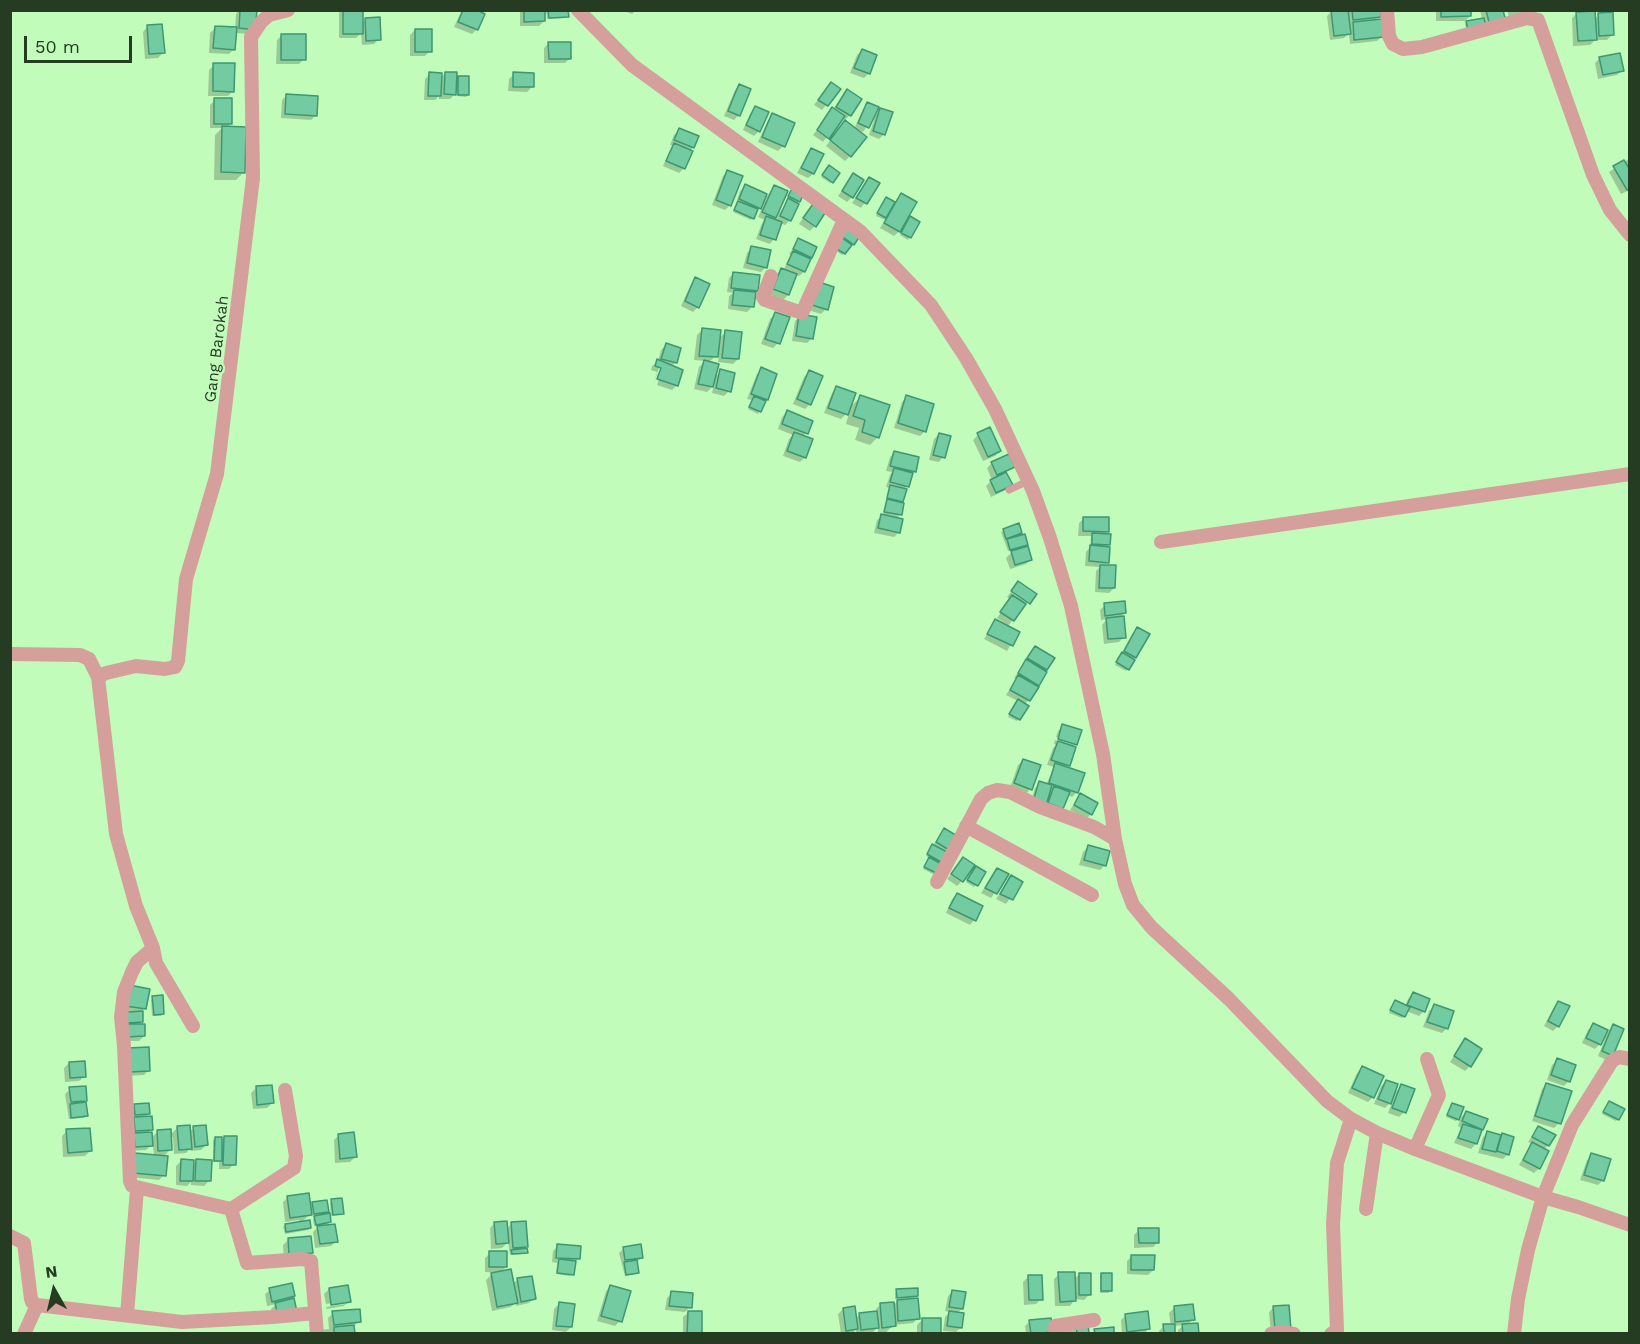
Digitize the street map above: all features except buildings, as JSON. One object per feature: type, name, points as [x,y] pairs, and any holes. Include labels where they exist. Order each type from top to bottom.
[{"type":"street","name":"Gang Barokah","points":[[98,677],[136,666],[165,669],[175,667],[178,661],[186,579],[219,464],[253,178],[251,37],[269,15],[288,10]]},
{"type":"street","points":[[578,10],[632,65],[861,232],[931,305],[966,358],[995,409],[1028,481],[1050,538],[1071,606],[1103,754],[1115,839],[1125,884],[1133,905],[1152,928],[1229,999],[1327,1101],[1351,1119],[1415,1149],[1543,1197],[1629,1225]]},
{"type":"street","points":[[1387,10],[1389,36],[1393,44],[1403,50],[1527,18],[1538,20],[1593,176],[1610,210],[1627,225]]},
{"type":"street","points":[[771,276],[763,297],[765,300],[802,313],[844,220]]},
{"type":"street","points":[[1161,542],[1629,474]]},
{"type":"street","points":[[10,654],[80,655],[89,659],[98,677],[116,834],[136,906],[153,948],[156,963],[193,1026]]},
{"type":"street","points":[[937,882],[981,799],[997,790],[1010,792],[1040,807],[1094,827],[1115,839]]},
{"type":"street","points":[[966,826],[1092,895]]},
{"type":"street","points":[[153,948],[137,962],[132,972],[124,992],[121,1017],[132,1186],[231,1209],[294,1168],[296,1156],[285,1090]]},
{"type":"street","points":[[1514,1334],[1518,1299],[1528,1250],[1543,1197],[1572,1125],[1612,1061],[1619,1057],[1629,1059]]},
{"type":"street","points":[[1415,1149],[1439,1095],[1427,1059]]},
{"type":"street","points":[[1331,1334],[1337,1330],[1333,1224],[1337,1163],[1351,1119]]},
{"type":"street","points":[[1366,1209],[1377,1133]]},
{"type":"street","points":[[127,1315],[137,1189]]},
{"type":"street","points":[[231,1209],[247,1263],[302,1259],[311,1261],[317,1334]]},
{"type":"street","points":[[10,1236],[24,1243],[32,1302],[37,1305],[182,1322],[273,1317],[315,1312]]},
{"type":"street","points":[[24,1334],[37,1305]]},
{"type":"street","points":[[1056,1334],[1055,1326],[1094,1320]]},
{"type":"street","points":[[1271,1334],[1282,1332],[1294,1334]]},
{"type":"lane","points":[[1009,490],[1028,481]]}]
